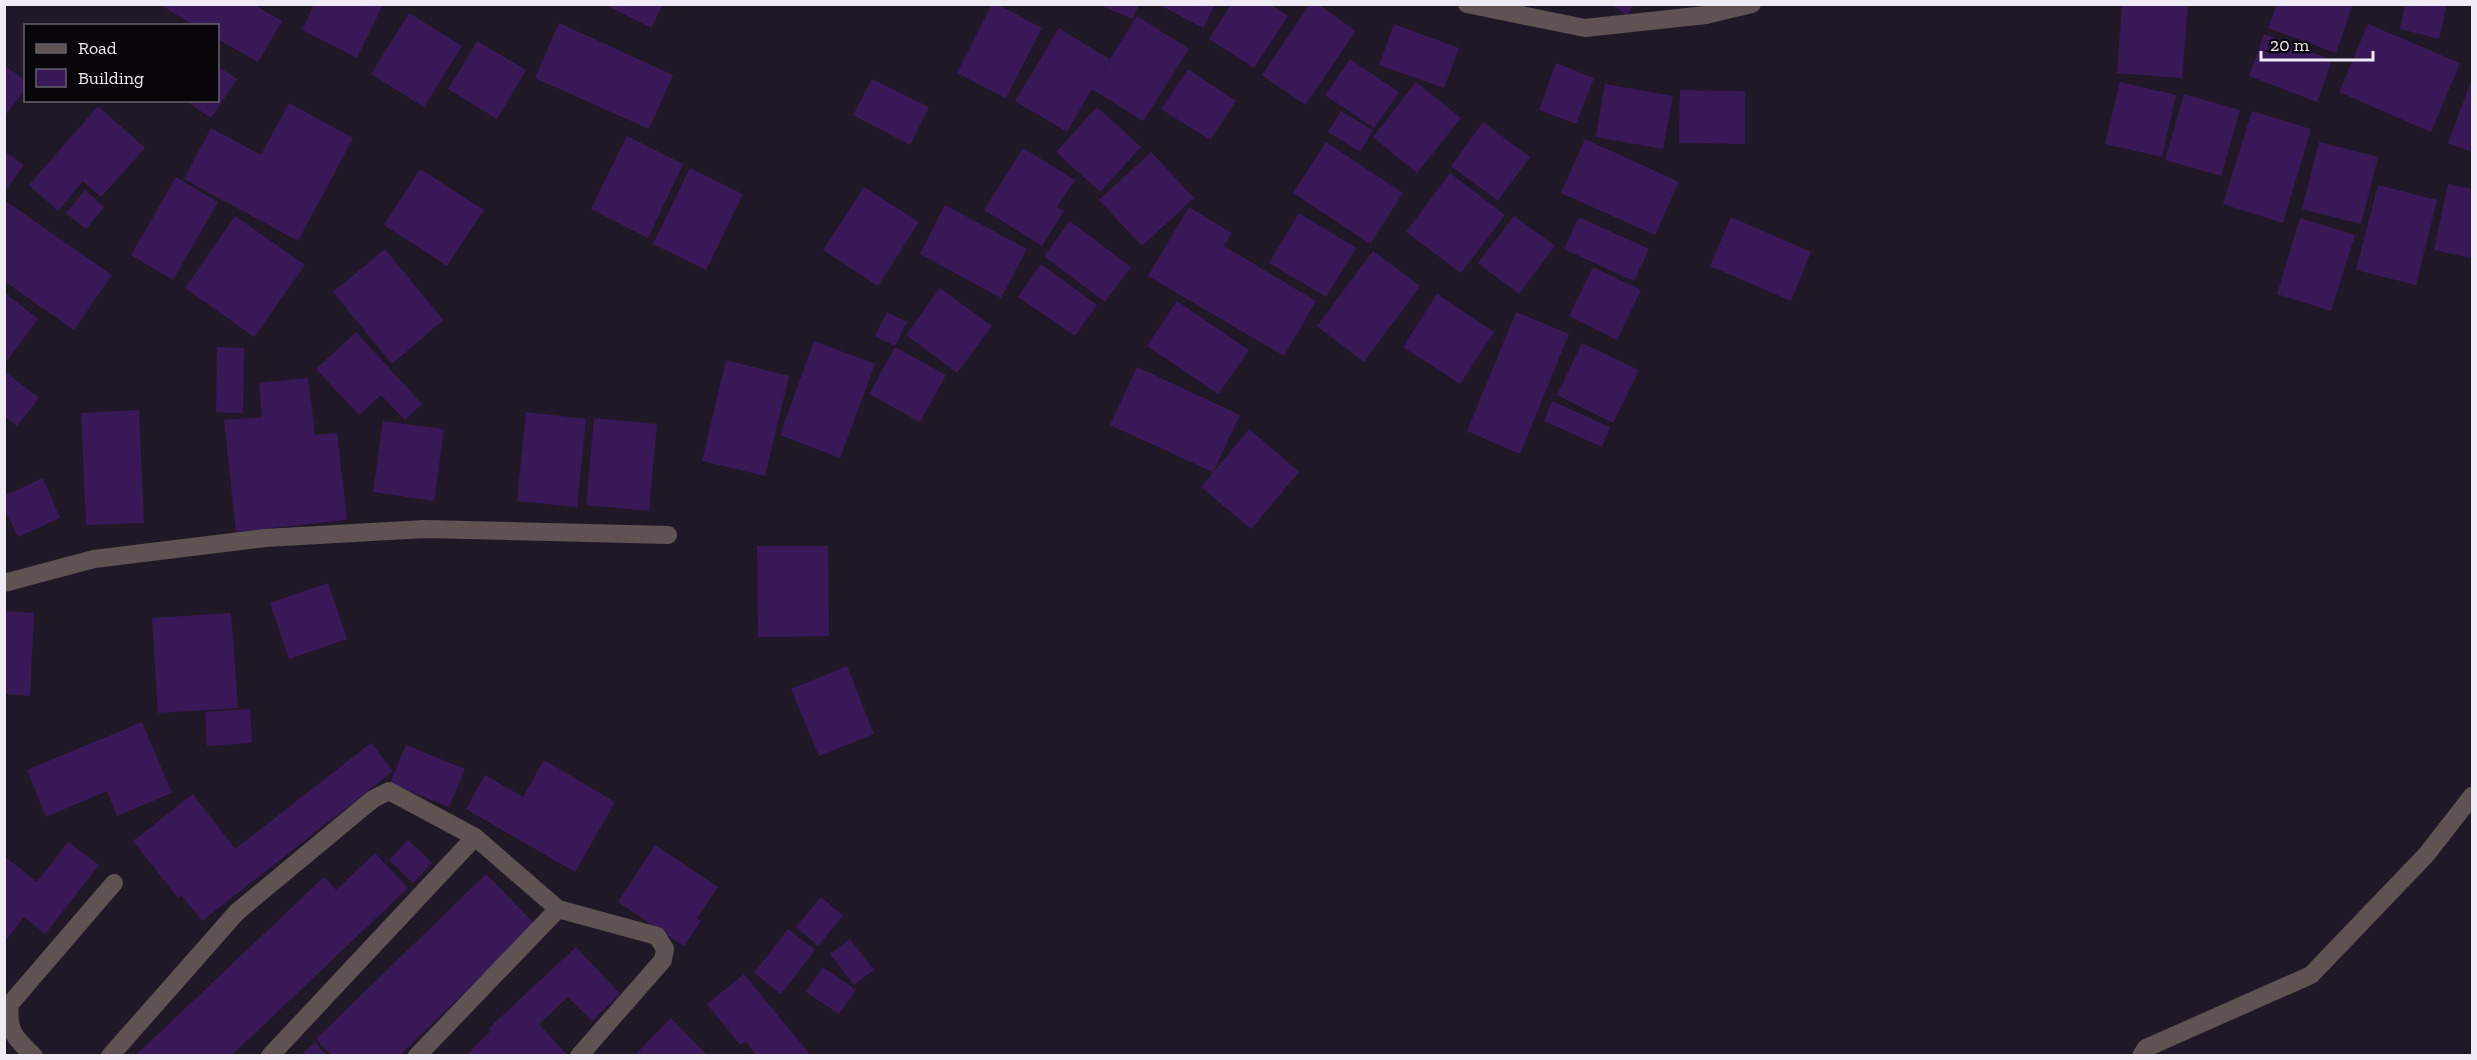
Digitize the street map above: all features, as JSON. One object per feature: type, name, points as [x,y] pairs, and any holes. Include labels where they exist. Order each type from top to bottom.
[{"type":"street","points":[[1467,4],[1585,28],[1752,4]]},
{"type":"street","points":[[4,583],[94,560],[265,538],[425,529],[668,535]]},
{"type":"street","points":[[110,1056],[237,912],[373,799],[389,791],[475,837],[558,909],[657,936],[665,949],[663,960],[579,1056]]},
{"type":"street","points":[[2141,1056],[2146,1048],[2311,975],[2426,855],[2472,796]]},
{"type":"street","points":[[270,1056],[475,837]]},
{"type":"street","points":[[34,1056],[18,1041],[8,1023],[10,1004],[114,883]]},
{"type":"street","points":[[417,1056],[558,909]]},
{"type":"building","points":[[159,4],[253,4],[282,21],[258,62],[219,40],[219,24],[192,24]]},
{"type":"building","points":[[314,4],[383,4],[357,58],[302,30]]},
{"type":"building","points":[[604,4],[663,4],[651,28]]},
{"type":"building","points":[[992,4],[997,4],[1042,28],[1006,98],[957,73]]},
{"type":"building","points":[[1098,4],[1139,4],[1133,19]]},
{"type":"building","points":[[1158,4],[1215,4],[1203,28]]},
{"type":"building","points":[[1231,4],[1270,4],[1288,16],[1254,68],[1209,39]]},
{"type":"building","points":[[1310,4],[1318,4],[1356,31],[1305,105],[1262,75]]},
{"type":"building","points":[[1610,4],[1634,4],[1627,15]]},
{"type":"building","points":[[2122,4],[2188,4],[2182,78],[2117,73]]},
{"type":"building","points":[[2277,4],[2353,4],[2336,53],[2268,28]]},
{"type":"building","points":[[2405,4],[2447,4],[2439,39],[2400,29]]},
{"type":"building","points":[[409,13],[462,46],[424,107],[371,74]]},
{"type":"building","points":[[1137,16],[1189,49],[1143,121],[1092,89],[1067,132],[1015,101],[1059,28],[1109,59],[1103,70]]},
{"type":"building","points":[[559,23],[673,75],[649,129],[535,78]]},
{"type":"building","points":[[1394,24],[1459,48],[1444,88],[1379,65]]},
{"type":"building","points":[[2368,24],[2460,63],[2431,132],[2339,92]]},
{"type":"building","points":[[2264,34],[2332,60],[2317,102],[2249,76]]},
{"type":"building","points":[[477,41],[526,70],[497,119],[448,89]]},
{"type":"building","points":[[1350,59],[1399,92],[1374,128],[1325,95]]},
{"type":"building","points":[[1556,63],[1594,78],[1576,124],[1539,110]]},
{"type":"building","points":[[4,65],[24,80],[24,91],[4,117]]},
{"type":"building","points":[[219,67],[237,79],[211,118],[188,102],[219,102]]},
{"type":"building","points":[[1188,69],[1236,101],[1210,140],[1161,109]]},
{"type":"building","points":[[872,79],[929,107],[910,145],[853,115]]},
{"type":"building","points":[[2472,79],[2472,152],[2448,143]]},
{"type":"building","points":[[1416,82],[1461,118],[1417,173],[1373,137]]},
{"type":"building","points":[[2120,82],[2176,95],[2162,157],[2105,144]]},
{"type":"building","points":[[1605,84],[1673,96],[1663,149],[1596,137]]},
{"type":"building","points":[[1680,90],[1745,91],[1745,144],[1679,143]]},
{"type":"building","points":[[2184,94],[2240,110],[2221,176],[2165,160]]},
{"type":"building","points":[[289,103],[353,138],[298,241],[184,179],[211,128],[261,155]]},
{"type":"building","points":[[98,106],[145,148],[101,197],[83,181],[58,211],[29,185]]},
{"type":"building","points":[[1097,107],[1141,147],[1100,192],[1056,152]]},
{"type":"building","points":[[1341,111],[1373,130],[1360,152],[1328,132]]},
{"type":"building","points":[[2252,111],[2311,129],[2283,223],[2223,204]]},
{"type":"building","points":[[1483,122],[1530,157],[1498,201],[1451,166]]},
{"type":"building","points":[[627,136],[683,164],[648,238],[591,209]]},
{"type":"building","points":[[1585,139],[1679,182],[1655,235],[1561,193]]},
{"type":"building","points":[[1326,142],[1403,193],[1370,244],[1293,193]]},
{"type":"building","points":[[2319,142],[2378,157],[2361,224],[2302,209]]},
{"type":"building","points":[[1023,148],[1075,180],[1057,207],[1064,211],[1042,246],[984,210]]},
{"type":"building","points":[[4,151],[24,165],[4,192]]},
{"type":"building","points":[[1151,152],[1194,198],[1142,246],[1099,200]]},
{"type":"building","points":[[690,168],[743,194],[706,270],[653,244]]},
{"type":"building","points":[[420,169],[484,210],[447,266],[384,225]]},
{"type":"building","points":[[1450,173],[1505,215],[1461,273],[1406,232]]},
{"type":"building","points":[[176,177],[218,202],[173,280],[131,255]]},
{"type":"building","points":[[2448,184],[2472,189],[2472,258],[2434,250]]},
{"type":"building","points":[[2378,185],[2437,200],[2416,285],[2356,270]]},
{"type":"building","points":[[864,187],[919,222],[878,286],[823,250]]},
{"type":"building","points":[[85,190],[104,207],[86,229],[66,213]]},
{"type":"building","points":[[4,200],[112,275],[74,330],[4,281]]},
{"type":"building","points":[[945,205],[1027,249],[1001,298],[920,254]]},
{"type":"building","points":[[1189,207],[1232,233],[1224,246],[1316,301],[1284,356],[1148,276]]},
{"type":"building","points":[[1299,213],[1356,248],[1326,297],[1269,263]]},
{"type":"building","points":[[235,216],[305,265],[254,337],[185,288]]},
{"type":"building","points":[[1514,216],[1555,246],[1519,294],[1478,263]]},
{"type":"building","points":[[1579,217],[1649,249],[1634,281],[1564,249]]},
{"type":"building","points":[[1731,217],[1811,252],[1791,301],[1710,266]]},
{"type":"building","points":[[2300,218],[2355,235],[2331,311],[2277,294]]},
{"type":"building","points":[[1070,221],[1131,267],[1105,302],[1044,256]]},
{"type":"building","points":[[385,249],[443,320],[392,364],[333,292]]},
{"type":"building","points":[[1373,251],[1420,286],[1364,362],[1317,326]]},
{"type":"building","points":[[1041,264],[1097,305],[1075,336],[1018,297]]},
{"type":"building","points":[[1593,267],[1641,290],[1617,340],[1569,316]]},
{"type":"building","points":[[940,288],[992,326],[957,373],[906,335]]},
{"type":"building","points":[[4,292],[38,319],[7,361],[4,359]]},
{"type":"building","points":[[1437,294],[1494,332],[1460,384],[1403,347]]},
{"type":"building","points":[[1177,301],[1249,350],[1218,394],[1147,346]]},
{"type":"building","points":[[887,312],[907,322],[895,346],[875,336]]},
{"type":"building","points":[[1516,312],[1569,334],[1520,454],[1467,431]]},
{"type":"building","points":[[356,332],[422,404],[405,420],[381,395],[359,415],[316,369]]},
{"type":"building","points":[[814,341],[875,364],[840,458],[780,435]]},
{"type":"building","points":[[1582,343],[1639,370],[1613,423],[1557,395]]},
{"type":"building","points":[[217,347],[244,348],[243,413],[216,412]]},
{"type":"building","points":[[895,347],[946,375],[920,422],[869,394]]},
{"type":"building","points":[[726,360],[789,376],[765,476],[702,461]]},
{"type":"building","points":[[1137,367],[1240,415],[1213,472],[1110,425]]},
{"type":"building","points":[[4,371],[39,398],[17,426],[4,416]]},
{"type":"building","points":[[308,378],[315,435],[337,433],[347,520],[236,532],[224,420],[262,417],[259,383]]},
{"type":"building","points":[[1552,401],[1610,427],[1602,447],[1544,421]]},
{"type":"building","points":[[139,410],[144,523],[86,525],[81,413]]},
{"type":"building","points":[[526,412],[586,419],[577,507],[517,501]]},
{"type":"building","points":[[594,418],[657,424],[649,511],[586,505]]},
{"type":"building","points":[[383,421],[444,429],[434,501],[373,492]]},
{"type":"building","points":[[1249,429],[1299,472],[1251,529],[1201,487]]},
{"type":"building","points":[[43,478],[60,518],[18,537],[4,507],[4,496]]},
{"type":"building","points":[[757,546],[828,546],[829,636],[758,637]]},
{"type":"building","points":[[328,583],[347,639],[289,659],[270,603]]},
{"type":"building","points":[[4,611],[34,613],[30,696],[4,694]]},
{"type":"building","points":[[231,613],[238,708],[158,713],[152,618]]},
{"type":"building","points":[[847,666],[874,734],[819,756],[791,689]]},
{"type":"building","points":[[250,709],[252,743],[207,746],[205,712]]},
{"type":"building","points":[[142,722],[172,793],[117,816],[107,791],[46,817],[27,770]]},
{"type":"building","points":[[371,743],[393,771],[202,921],[181,895],[178,898],[133,841],[193,794],[235,849]]},
{"type":"building","points":[[406,745],[465,769],[449,807],[390,783]]},
{"type":"building","points":[[544,760],[615,802],[575,872],[466,809],[485,775],[523,797]]},
{"type":"building","points":[[408,840],[432,863],[413,883],[389,860]]},
{"type":"building","points":[[68,842],[99,865],[45,934],[24,917],[4,942],[4,856],[37,882]]},
{"type":"building","points":[[655,845],[718,887],[697,918],[701,921],[684,946],[618,902]]},
{"type":"building","points":[[375,853],[408,888],[231,1056],[135,1056],[324,877],[336,890]]},
{"type":"building","points":[[486,874],[535,924],[399,1056],[332,1056],[316,1039]]},
{"type":"building","points":[[821,897],[843,916],[818,946],[796,927]]},
{"type":"building","points":[[788,929],[815,950],[781,994],[754,973]]},
{"type":"building","points":[[850,939],[874,970],[854,985],[830,954]]},
{"type":"building","points":[[576,947],[620,994],[592,1021],[568,997],[539,1024],[568,1056],[465,1056],[491,1031],[488,1029]]},
{"type":"building","points":[[823,967],[856,990],[839,1014],[806,992]]},
{"type":"building","points":[[744,974],[811,1056],[757,1056],[746,1041],[740,1045],[707,1004]]},
{"type":"building","points":[[671,1018],[708,1056],[634,1056]]},
{"type":"building","points":[[315,1042],[327,1056],[300,1056]]}]
